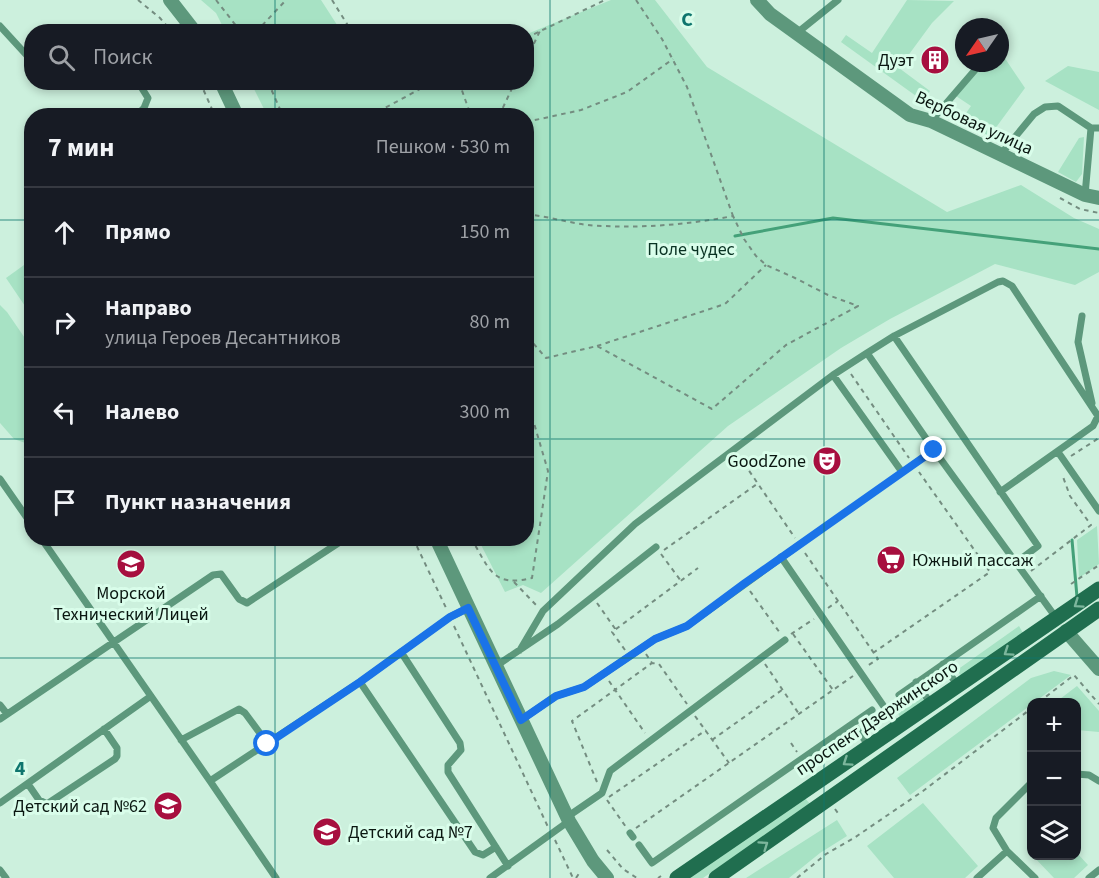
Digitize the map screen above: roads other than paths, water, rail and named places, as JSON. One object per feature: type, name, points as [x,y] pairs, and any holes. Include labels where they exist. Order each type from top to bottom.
[{"type":"street","points":[[170,0],[189,24]]},
{"type":"street","name":"Вербовая улица","points":[[757,0],[770,14],[910,115],[931,121],[1084,195],[1099,198]]},
{"type":"street","points":[[225,90],[233,108]]},
{"type":"street","points":[[440,546],[568,819],[593,861],[607,878]]},
{"type":"street","name":"проспект Дзержинского","points":[[716,878],[1061,625],[1099,589]]},
{"type":"street","name":"проспект Дзержинского","points":[[665,877],[869,747],[958,686],[1061,625],[1099,609]]},
{"type":"street","points":[[1061,625],[1099,669]]},
{"type":"lane","points":[[796,33],[838,0]]},
{"type":"lane","points":[[0,26],[24,52]]},
{"type":"lane","points":[[931,121],[973,72]]},
{"type":"lane","points":[[143,90],[148,98],[144,108]]},
{"type":"lane","points":[[1001,154],[1034,114],[1045,107],[1058,106],[1095,128],[1084,195]]},
{"type":"lane","points":[[520,650],[543,611],[635,524],[734,449],[833,375],[894,336],[998,282],[1008,282],[1098,416],[1097,422],[1000,492]]},
{"type":"lane","points":[[1082,316],[1078,342],[1092,405]]},
{"type":"lane","points":[[894,336],[1038,546],[1017,562]]},
{"type":"lane","points":[[867,353],[1061,625]]},
{"type":"lane","points":[[833,375],[902,472]]},
{"type":"lane","points":[[914,464],[934,450]]},
{"type":"lane","points":[[1058,452],[1099,511]]},
{"type":"lane","points":[[0,479],[24,514]]},
{"type":"lane","points":[[521,720],[556,696],[584,687],[655,639],[687,626],[799,545]]},
{"type":"lane","points":[[47,546],[276,878]]},
{"type":"lane","points":[[0,705],[3,717],[213,574],[221,574],[239,599],[247,603],[334,546]]},
{"type":"lane","points":[[496,666],[558,624],[656,547]]},
{"type":"lane","points":[[781,557],[898,727]]},
{"type":"lane","points":[[898,695],[1041,596]]},
{"type":"lane","points":[[210,781],[360,682],[450,617],[468,608]]},
{"type":"lane","points":[[489,878],[508,866],[602,793],[610,771],[785,640]]},
{"type":"lane","points":[[401,652],[460,743],[461,750],[448,765],[448,772],[508,866]]},
{"type":"lane","points":[[943,664],[958,686]]},
{"type":"lane","points":[[360,682],[475,852],[483,855],[496,847]]},
{"type":"lane","points":[[916,682],[931,704]]},
{"type":"lane","points":[[0,803],[151,696]]},
{"type":"lane","points":[[181,740],[238,709],[245,713],[267,744]]},
{"type":"lane","points":[[639,845],[652,863],[872,710]]},
{"type":"lane","points":[[853,724],[869,747]]},
{"type":"lane","points":[[28,784],[39,800],[46,804],[115,759],[117,748],[104,729]]},
{"type":"lane","points":[[1081,774],[1089,775],[1099,781]]},
{"type":"lane","points":[[1027,787],[994,822],[995,832],[1007,850],[1035,878]]},
{"type":"lane","points":[[977,878],[1007,850]]},
{"type":"lane","points":[[0,870],[6,878]]},
{"type":"lane","points":[[1089,878],[1099,870]]},
{"type":"waterway","points":[[735,236],[833,218],[1099,249]]},
{"type":"waterway","points":[[1072,540],[1077,597]]},
{"type":"place","name":"Дуэт","points":[[935,60]]},
{"type":"place","name":"GoodZone","points":[[827,461]]},
{"type":"place","name":"Южный пассаж","points":[[891,560]]},
{"type":"place","name":"Морской Технический Лицей","points":[[131,564]]},
{"type":"place","name":"Детский сад №62","points":[[168,806]]},
{"type":"place","name":"Детский сад №7","points":[[327,832]]},
{"type":"park label","name":"Поле чудес","points":[[691,249]]}]
